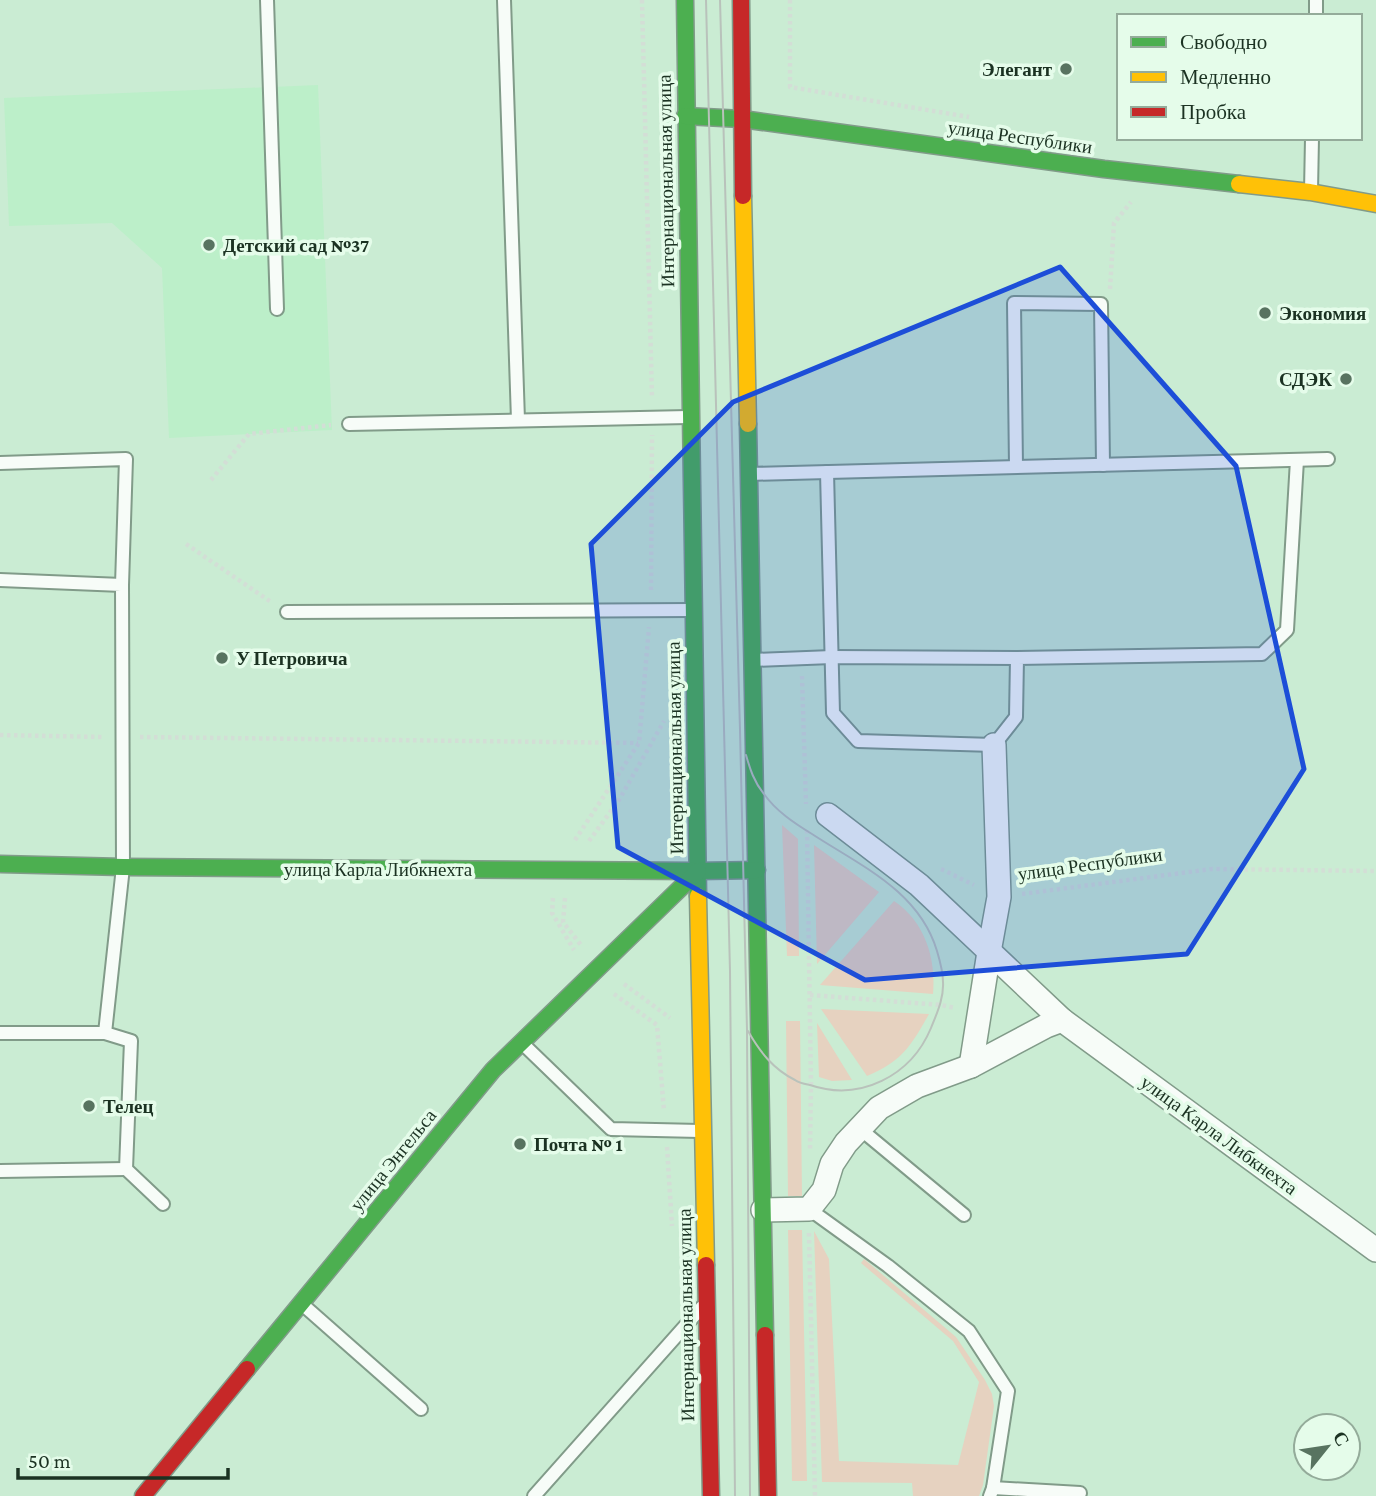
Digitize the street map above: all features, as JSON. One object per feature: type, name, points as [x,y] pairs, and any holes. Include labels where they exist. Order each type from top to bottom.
[{"type":"main road","name":"Интернациональная улица","points":[[685,0],[698,920],[711,1496]]},
{"type":"main road","points":[[741,0],[768,1496]]},
{"type":"main road","name":"улица Республики","points":[[685,116],[742,119],[1104,169],[1311,192],[1376,204]]},
{"type":"main road","name":"улица Карла Либкнехта","points":[[0,864],[757,870]]},
{"type":"main road","name":"улица Энгельса","points":[[142,1496],[493,1070],[698,871]]},
{"type":"street","points":[[971,1066],[999,897],[994,745]]},
{"type":"street","name":"улица Карла Либкнехта","points":[[814,816],[919,885],[1062,1020],[1376,1250]]},
{"type":"street","points":[[763,1210],[809,1209],[824,1190],[832,1164],[846,1143],[879,1108],[917,1086],[971,1066],[1062,1020]]},
{"type":"lane","points":[[267,0],[277,309]]},
{"type":"lane","points":[[504,0],[518,419]]},
{"type":"lane","points":[[1311,192],[1312,140]]},
{"type":"lane","points":[[1016,467],[1014,303],[1101,304],[1103,465]]},
{"type":"lane","points":[[349,424],[691,417]]},
{"type":"lane","points":[[0,463],[127,459],[121,585],[123,867],[105,1033]]},
{"type":"lane","points":[[748,474],[1328,459]]},
{"type":"lane","points":[[752,660],[1262,654],[1287,630],[1297,460]]},
{"type":"lane","points":[[828,472],[834,713],[858,741],[994,745],[1016,716],[1017,658]]},
{"type":"lane","points":[[0,580],[121,585]]},
{"type":"lane","points":[[287,612],[694,610]]},
{"type":"lane","points":[[0,1033],[105,1033],[131,1041],[126,1169]]},
{"type":"lane","points":[[521,1043],[611,1129],[703,1131]]},
{"type":"lane","points":[[859,1128],[964,1215]]},
{"type":"lane","points":[[0,1171],[126,1169],[163,1204]]},
{"type":"lane","points":[[809,1209],[969,1331],[1009,1391],[991,1492],[1080,1493]]},
{"type":"lane","points":[[534,1496],[707,1301]]},
{"type":"lane","points":[[302,1304],[421,1409]]},
{"type":"path","points":[[642,0],[652,418],[651,610],[639,743],[560,870],[552,913],[594,972],[657,1025],[672,1239]]},
{"type":"path","points":[[790,0],[790,87],[976,118]]},
{"type":"path","points":[[1101,304],[1111,287],[1114,223],[1136,196]]},
{"type":"path","points":[[211,480],[249,434],[349,424]]},
{"type":"path","points":[[186,544],[287,612]]},
{"type":"path","points":[[801,658],[814,816],[810,1154]]},
{"type":"path","points":[[664,721],[619,800],[560,870],[563,922],[594,972],[621,981],[674,1021]]},
{"type":"path","points":[[0,735],[639,743]]},
{"type":"path","name":"улица Республики","points":[[938,868],[999,897],[1212,869],[1376,871]]},
{"type":"path","points":[[810,995],[941,1005],[980,1013]]},
{"type":"path","points":[[809,1209],[816,1496]]},
{"type":"highlighted area","points":[[1060,267],[1236,466],[1304,769],[1187,954],[865,980],[618,847],[591,544],[733,402]]},
{"type":"shaded area","points":[[318,85],[332,430],[169,438],[162,268],[112,223],[9,226],[4,98]]},
{"type":"shaded area","points":[[782,825],[798,839],[799,956],[787,956]]},
{"type":"shaded area","points":[[814,845],[879,892],[817,964]]},
{"type":"shaded area","points":[[894,901],[914,919],[921,930],[933,967],[933,994],[820,985]]},
{"type":"shaded area","points":[[821,1009],[929,1014],[917,1035],[897,1058],[867,1076]]},
{"type":"shaded area","points":[[786,1021],[800,1021],[802,1196],[788,1196]]},
{"type":"shaded area","points":[[817,1023],[852,1080],[832,1081],[819,1077]]},
{"type":"shaded area","points":[[788,1230],[802,1230],[807,1481],[792,1481]]},
{"type":"shaded area","points":[[814,1231],[829,1259],[839,1461],[958,1465],[979,1382],[953,1341],[861,1263],[864,1259],[956,1337],[992,1394],[994,1406],[983,1485],[979,1496],[913,1496],[912,1483],[822,1482]]},
{"type":"tram line","points":[[706,0],[730,971],[735,1496]]},
{"type":"tram line","points":[[720,0],[747,1030],[750,1496]]},
{"type":"tram line","points":[[746,755],[758,785],[780,811],[886,882],[917,912],[937,951],[943,982],[940,1005],[931,1028],[911,1060],[882,1081],[865,1087],[829,1089],[798,1082],[787,1076],[762,1053],[748,1031]]},
{"type":"traffic: fast","points":[[685,0],[698,896]]},
{"type":"traffic: fast","points":[[685,116],[742,119],[1104,169],[1239,184]]},
{"type":"traffic: fast","points":[[748,424],[765,1335]]},
{"type":"traffic: fast","points":[[0,864],[757,870]]},
{"type":"traffic: fast","points":[[247,1369],[493,1070],[698,871]]},
{"type":"traffic: slow","points":[[1239,184],[1310,192],[1376,204]]},
{"type":"traffic: slow","points":[[743,196],[748,424]]},
{"type":"traffic: slow","points":[[698,896],[706,1265]]},
{"type":"traffic: jam","points":[[741,0],[743,196]]},
{"type":"traffic: jam","points":[[706,1265],[711,1496]]},
{"type":"traffic: jam","points":[[765,1335],[768,1496]]},
{"type":"traffic: jam","points":[[143,1496],[247,1369]]},
{"type":"place","name":"Элегант","points":[[1066,69]]},
{"type":"place","name":"Детский сад №37","points":[[209,245]]},
{"type":"place","name":"Экономия","points":[[1265,313]]},
{"type":"place","name":"СДЭК","points":[[1346,379]]},
{"type":"place","name":"У Петровича","points":[[222,658]]},
{"type":"place","name":"Телец","points":[[89,1106]]},
{"type":"place","name":"Почта № 1","points":[[520,1144]]}]
